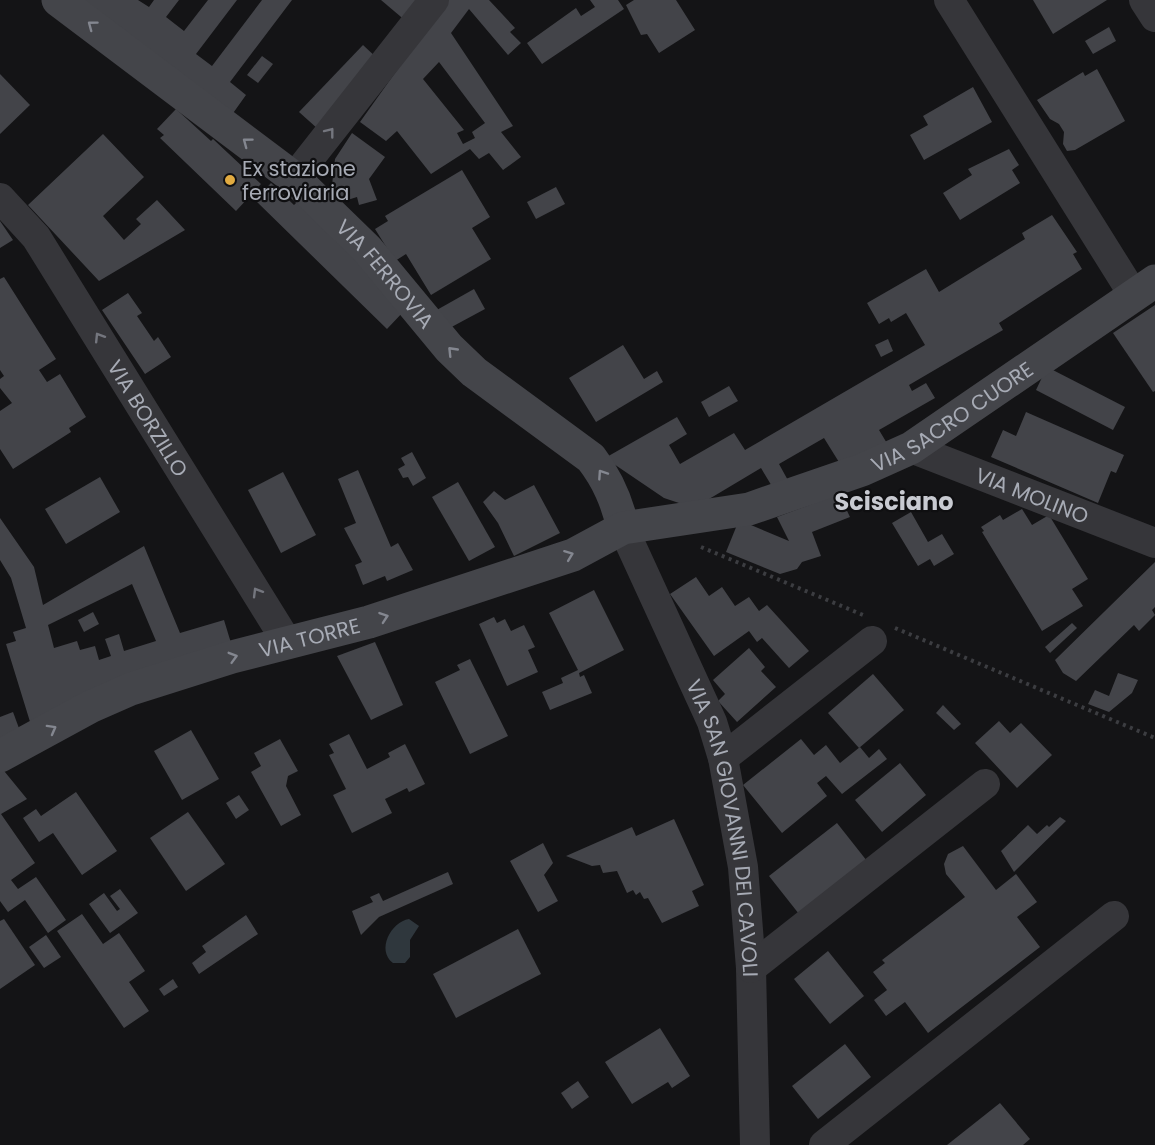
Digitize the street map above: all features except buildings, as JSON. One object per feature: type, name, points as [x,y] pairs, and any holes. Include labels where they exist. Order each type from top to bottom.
[{"type":"street","name":"VIA FERROVIA","points":[[57,0],[294,178],[367,249],[449,348],[474,372],[591,458],[605,476],[617,501],[623,528]]},
{"type":"street","points":[[294,178],[434,0]]},
{"type":"street","points":[[949,0],[1144,288]]},
{"type":"street","points":[[1144,0],[1155,17]]},
{"type":"street","name":"VIA BORZILLO","points":[[0,198],[36,237],[287,642]]},
{"type":"street","name":"VIA SACRO CUORE","points":[[623,528],[748,509],[862,470],[911,448],[1144,288]]},
{"type":"street","name":"VIA MOLINO","points":[[911,448],[1155,543]]},
{"type":"street","name":"VIA TORRE","points":[[0,756],[90,707],[131,689],[287,642],[369,622],[573,555],[623,528]]},
{"type":"street","name":"VIA SAN GIOVANNI DEI CAVOLI","points":[[623,528],[712,722],[723,758],[743,867],[751,968],[755,1145]]},
{"type":"street","points":[[723,758],[877,628]]},
{"type":"street","points":[[751,968],[985,784]]},
{"type":"street","points":[[824,1145],[1114,916]]},
{"type":"path","points":[[691,542],[877,628],[1155,738]]},
{"type":"shaded area","points":[[409,919],[419,926],[410,940],[410,957],[405,963],[393,963],[386,951],[388,937],[397,925]]},
{"type":"place","name":"Ex stazione ferroviaria","points":[[230,180]]},
{"type":"district","name":"Scisciano","points":[[894,501]]}]
